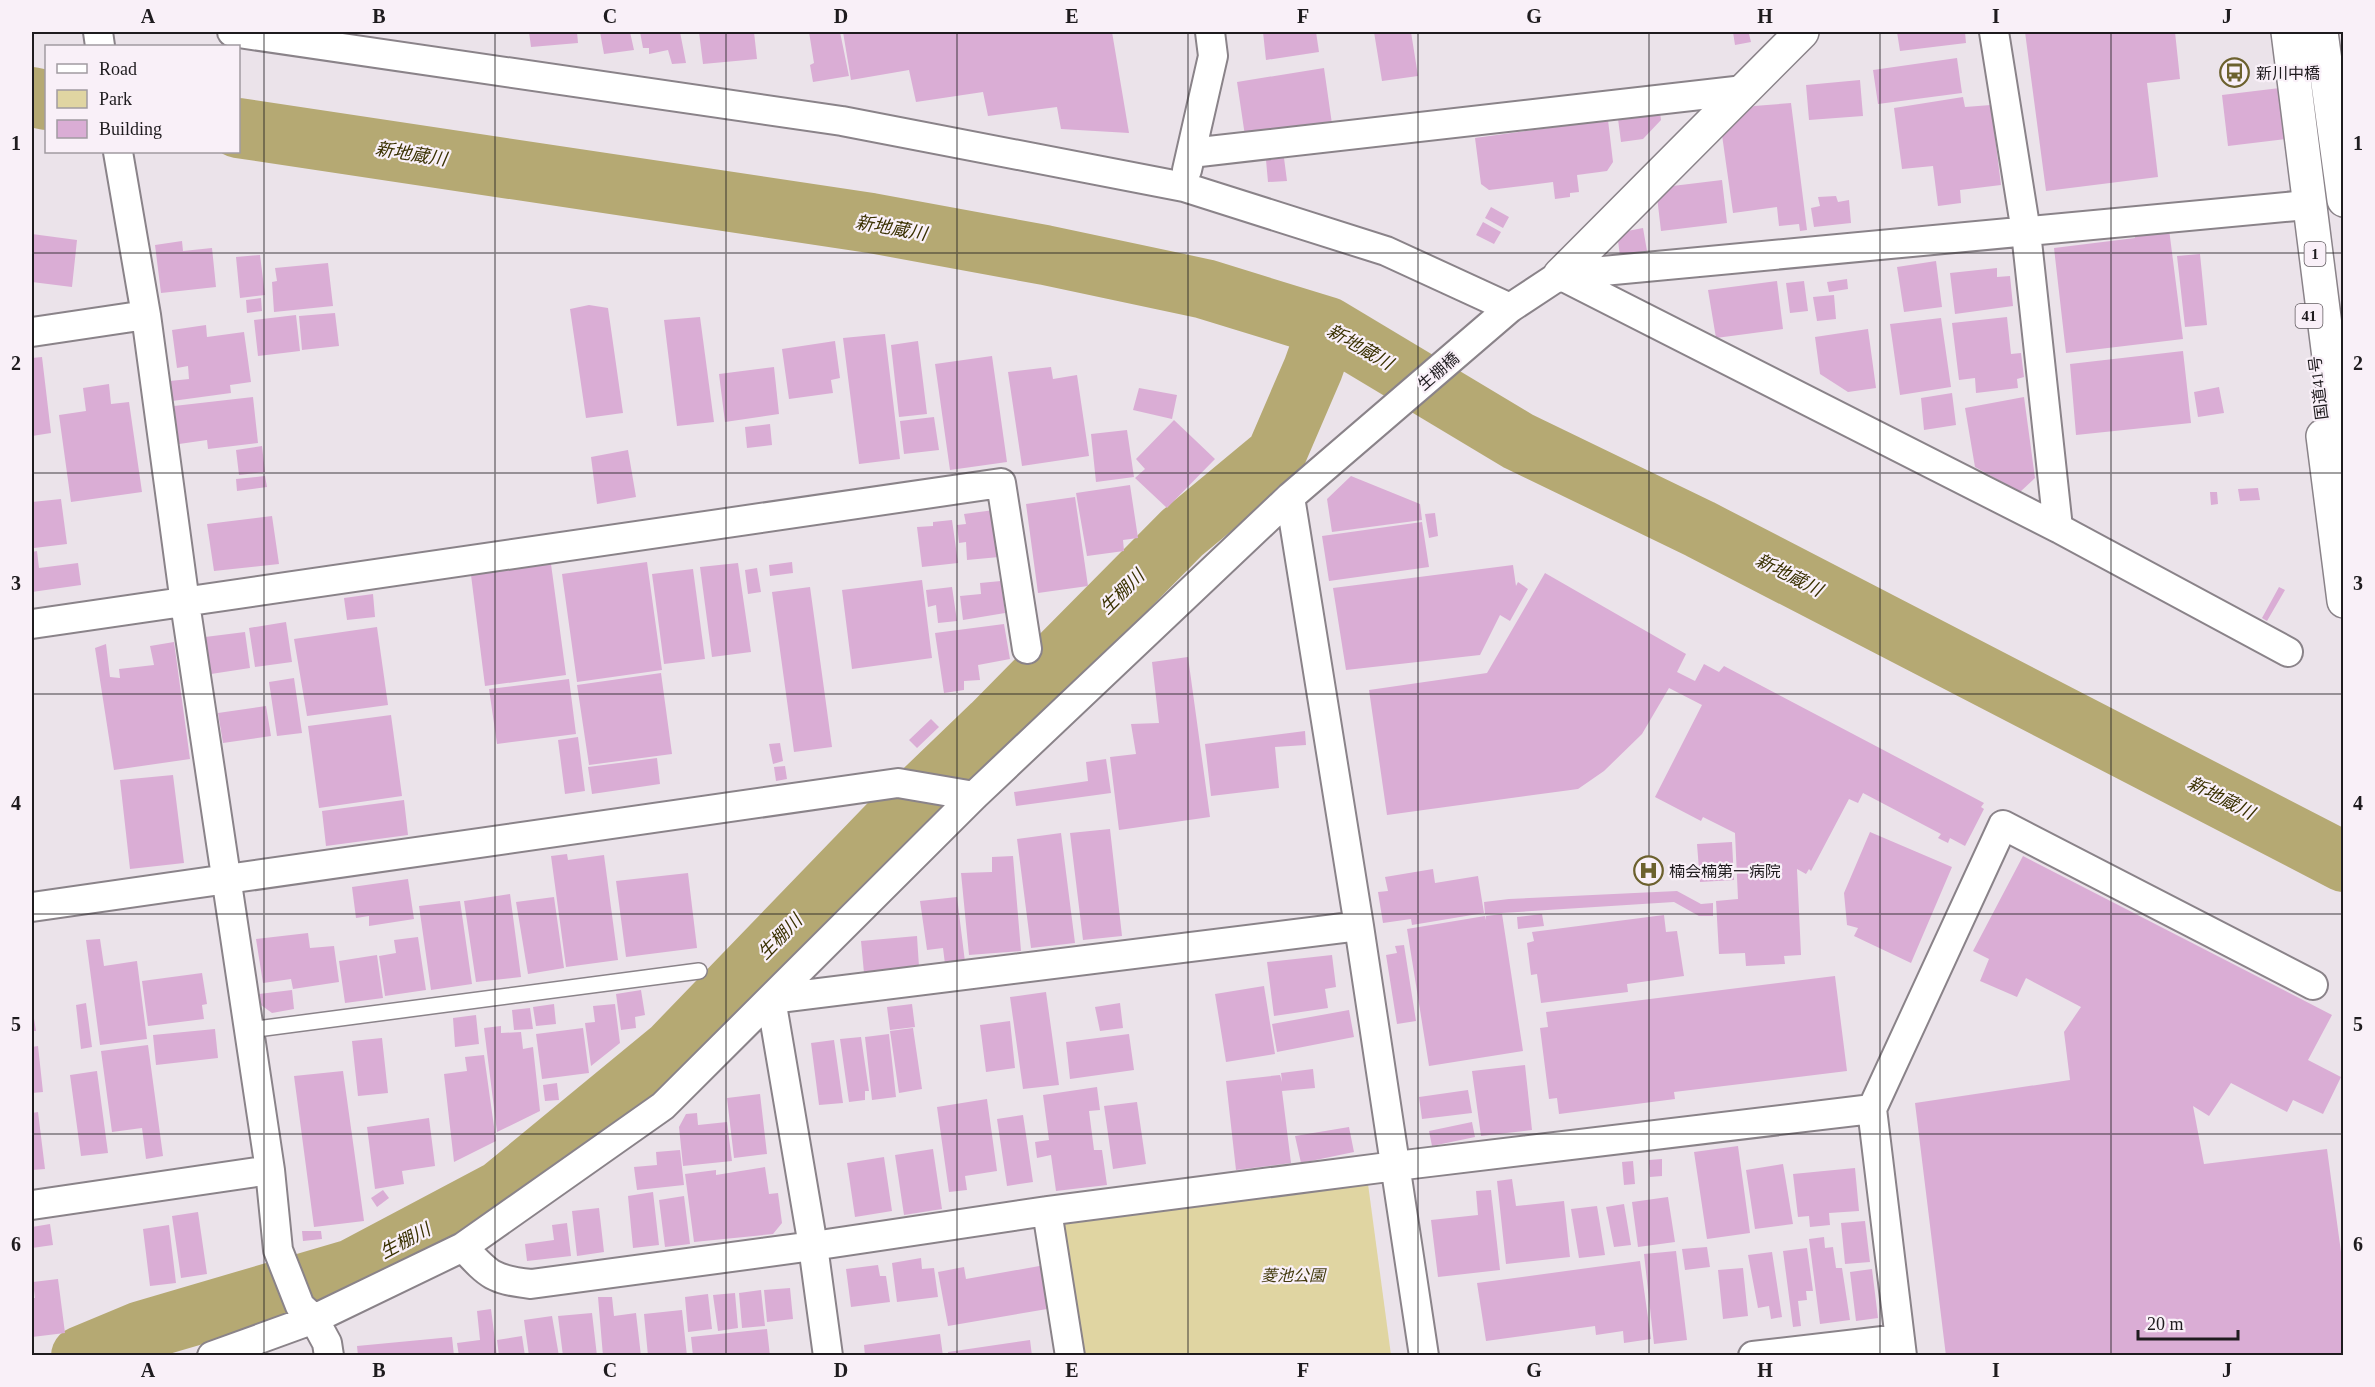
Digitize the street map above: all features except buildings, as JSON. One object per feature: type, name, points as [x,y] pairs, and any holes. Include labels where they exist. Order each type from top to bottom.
[{"type":"main road","points":[[1560,275],[1802,32]]},
{"type":"main road","name":"国道41号","points":[[2274,32],[2343,601]]},
{"type":"main road","name":"1","points":[[2288,32],[2343,476]]},
{"type":"main road","points":[[2321,32],[2343,200]]},
{"type":"street","points":[[232,32],[842,121],[1184,187],[1386,251],[1510,308]]},
{"type":"street","points":[[1184,187],[1213,57],[1210,32]]},
{"type":"street","points":[[1994,32],[2026,232],[2058,528]]},
{"type":"street","points":[[1191,153],[1744,90]]},
{"type":"street","points":[[118,153],[146,315],[185,603],[270,1170],[278,1250],[283,1265],[307,1312],[327,1343],[329,1356]]},
{"type":"street","points":[[1560,275],[2296,206]]},
{"type":"street","points":[[1560,275],[2058,528],[2289,652]]},
{"type":"street","name":"生棚橋","points":[[212,1356],[307,1312],[463,1248],[663,1106],[771,999],[964,794],[1290,497],[1510,308],[1560,275]]},
{"type":"street","points":[[32,332],[146,315]]},
{"type":"street","points":[[32,624],[1001,483],[1027,649]]},
{"type":"street","points":[[1290,497],[1359,926],[1424,1356]]},
{"type":"street","points":[[32,907],[898,783],[964,794]]},
{"type":"street","points":[[1753,1356],[1901,1347],[1872,1109],[2003,825],[2313,985]]},
{"type":"street","points":[[828,1356],[813,1246],[771,999],[1359,926]]},
{"type":"street","points":[[463,1248],[482,1267],[503,1281],[531,1284],[813,1246],[1047,1211],[1396,1166],[1872,1109]]},
{"type":"street","points":[[32,1205],[270,1170]]},
{"type":"street","points":[[1047,1211],[1070,1356]]},
{"type":"lane","points":[[249,1030],[699,971]]},
{"type":"green space","name":"菱池公園","points":[[1368,1184],[1391,1355],[1079,1355],[1060,1225]]},
{"type":"waterway","name":"新地蔵川","points":[[32,97],[45,100]]},
{"type":"waterway","name":"新地蔵川","points":[[240,128],[871,223],[1045,255],[1205,289],[1328,327],[1518,441],[1700,529],[2344,862]]},
{"type":"waterway","name":"生棚川","points":[[81,1356],[141,1331],[352,1269],[501,1190],[671,1050],[892,821],[992,725],[1182,533],[1276,455],[1313,369],[1328,327]]},
{"type":"place","name":"新川中橋","points":[[2235,73]]},
{"type":"place","name":"楠会楠第一病院","points":[[1648,871]]}]
